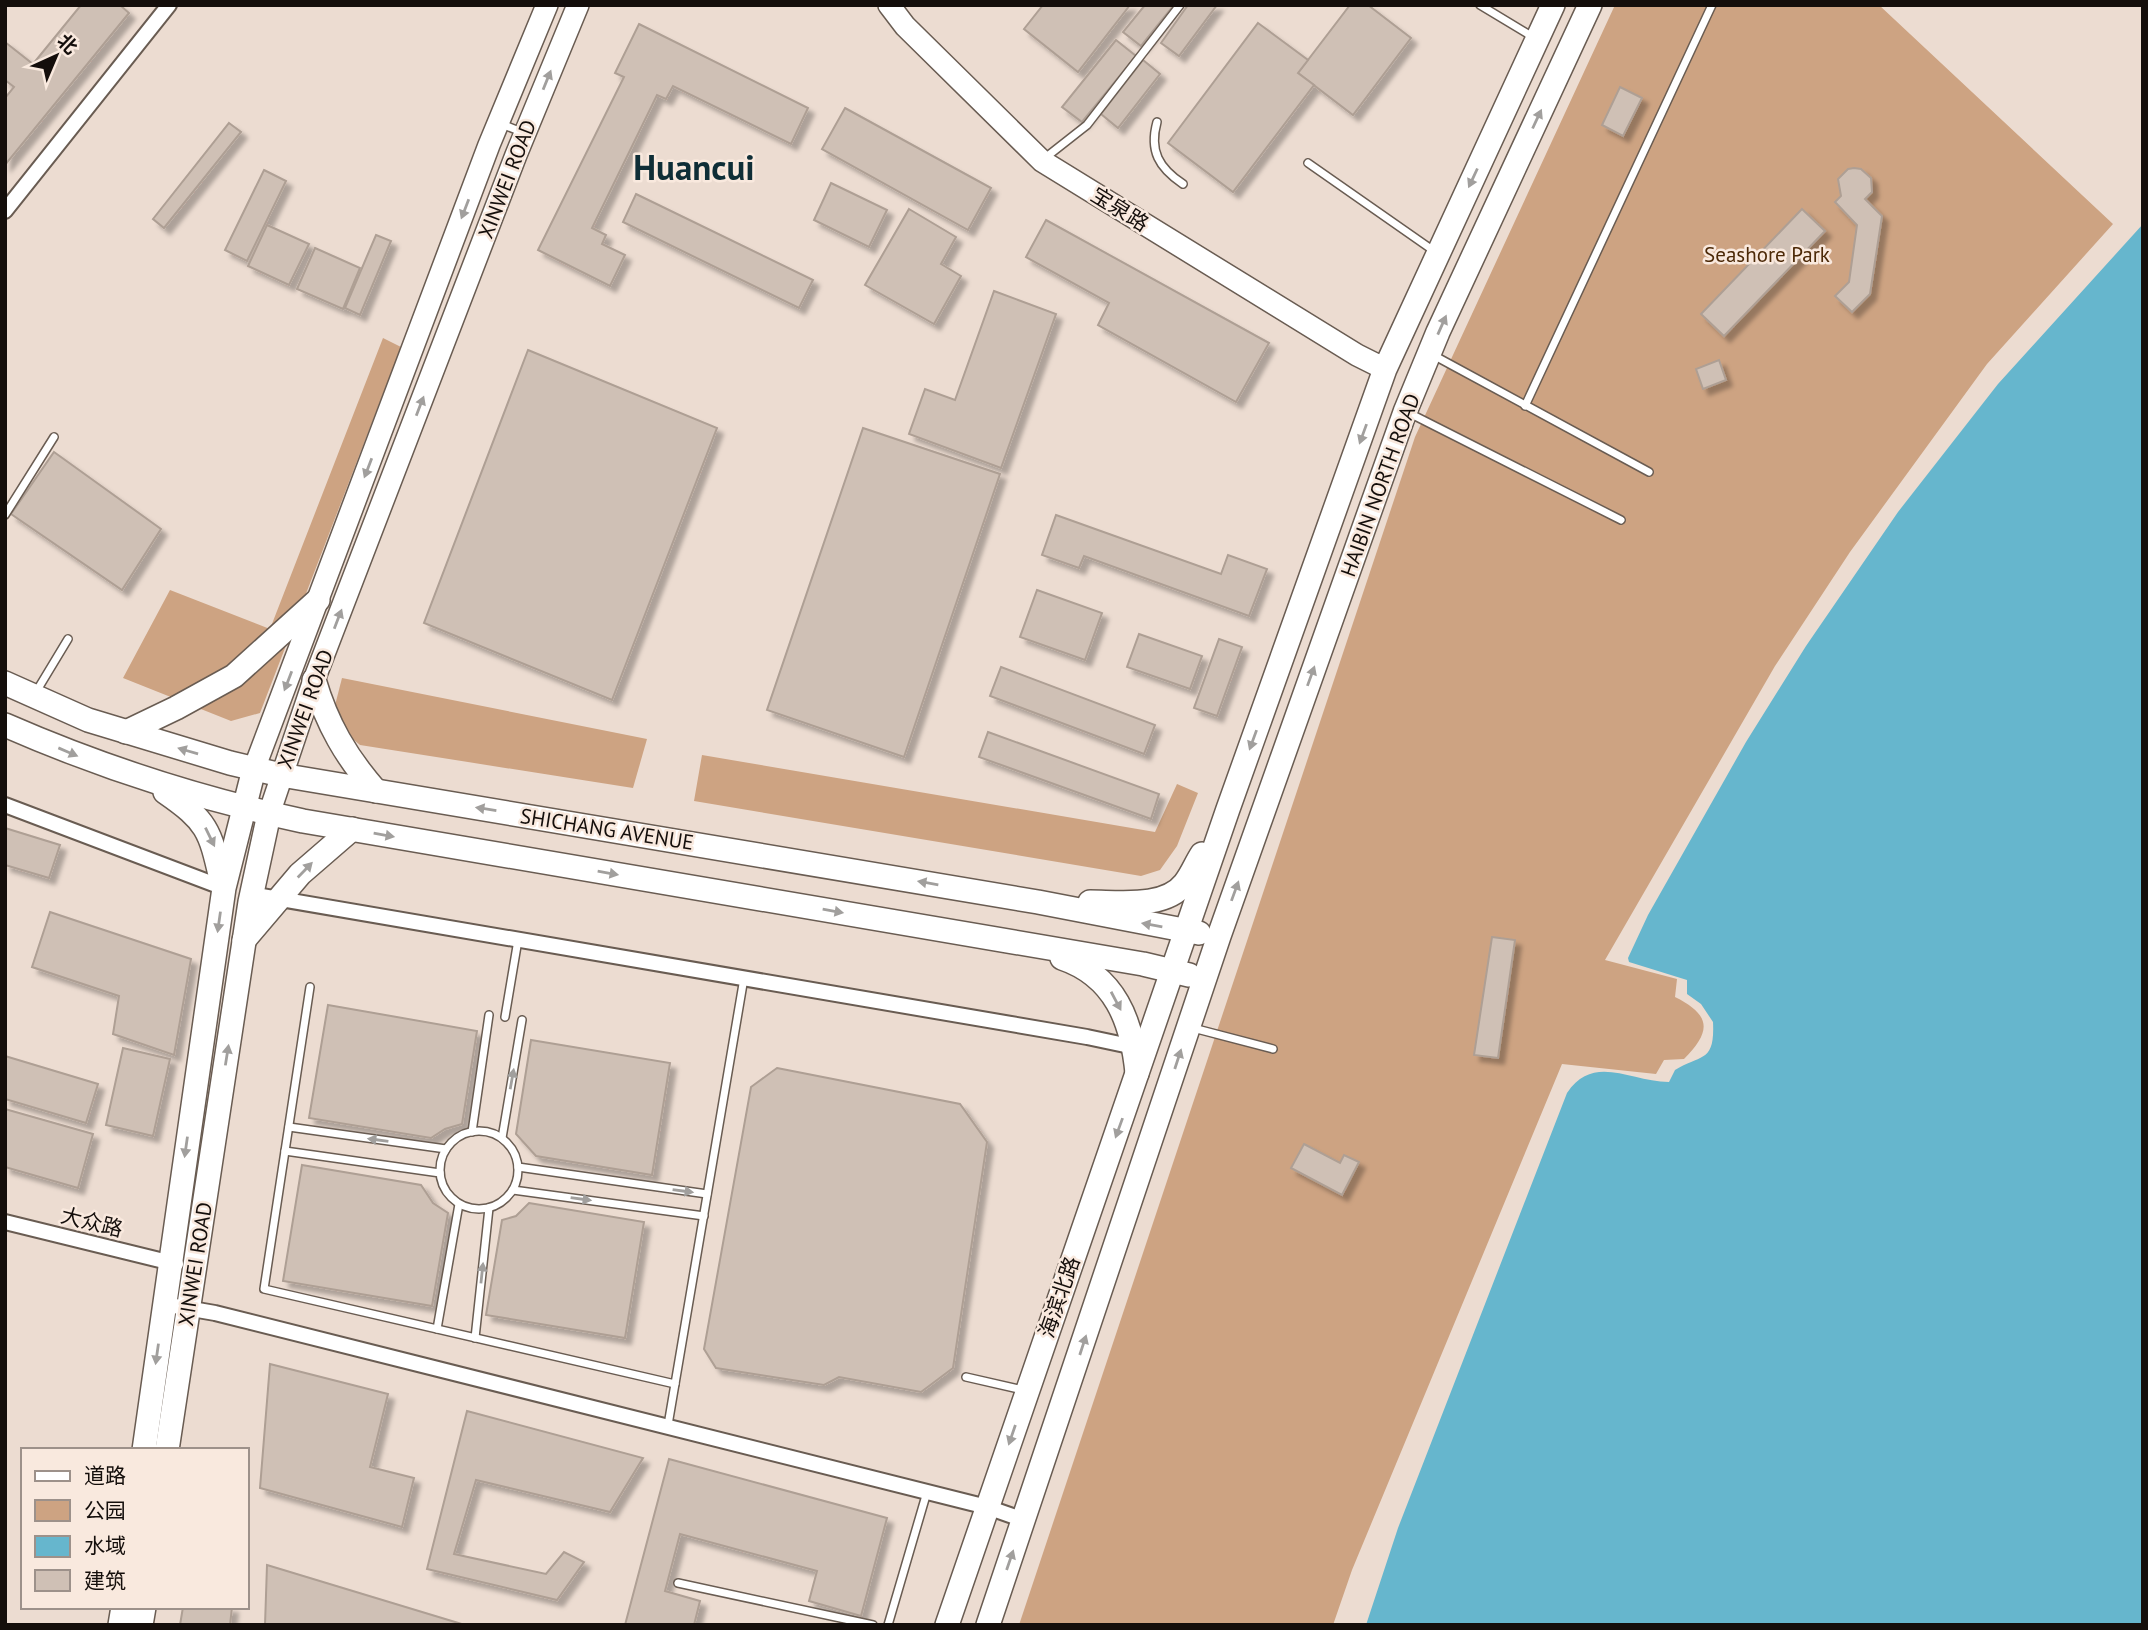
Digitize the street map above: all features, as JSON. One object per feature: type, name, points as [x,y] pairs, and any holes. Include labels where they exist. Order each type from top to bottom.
[{"type":"main road","name":"XINWEI ROAD","points":[[144,1448],[224,888],[243,807],[254,769],[498,123],[547,5]]},
{"type":"main road","name":"XINWEI ROAD","points":[[167,1448],[251,894],[269,814],[314,680],[525,133],[578,5]]},
{"type":"main road","name":"宝泉路","points":[[889,5],[905,26],[1042,161],[1357,355],[1385,369]]},
{"type":"main road","name":"HAIBIN NORTH ROAD","points":[[1174,971],[1228,809],[1385,369],[1553,5]]},
{"type":"main road","name":"HAIBIN NORTH ROAD","points":[[1206,979],[1405,412],[1590,5]]},
{"type":"main road","points":[[125,732],[234,676],[318,600]]},
{"type":"main road","points":[[314,680],[324,713],[338,742],[376,791]]},
{"type":"main road","name":"SHICHANG AVENUE","points":[[5,683],[88,720],[281,775],[1038,902],[1219,936]]},
{"type":"main road","name":"SHICHANG AVENUE","points":[[5,724],[76,756],[269,814],[1020,943],[1206,979]]},
{"type":"main road","points":[[142,776],[196,814],[208,830],[215,844],[224,888]]},
{"type":"main road","points":[[1038,902],[1139,902],[1166,897],[1184,885],[1228,809]]},
{"type":"main road","points":[[244,940],[316,858],[352,829]]},
{"type":"main road","points":[[1020,943],[1074,962],[1106,983],[1141,1049]]},
{"type":"main road","points":[[1141,1049],[1174,971]]},
{"type":"main road","name":"海滨北路","points":[[988,1625],[1206,979]]},
{"type":"main road","name":"海滨北路","points":[[947,1625],[1137,1079],[1141,1049]]},
{"type":"street","points":[[7,205],[169,5]]},
{"type":"street","points":[[5,806],[224,888]]},
{"type":"street","points":[[251,894],[1141,1049]]},
{"type":"street","name":"大众路","points":[[5,1222],[194,1268]]},
{"type":"street","points":[[163,1304],[668,1425],[987,1507],[1024,1520]]},
{"type":"lane","points":[[1042,161],[1087,125],[1180,5]]},
{"type":"lane","points":[[1479,5],[1537,40]]},
{"type":"lane","points":[[1525,406],[1712,5]]},
{"type":"lane","points":[[1157,122],[1153,137],[1155,157],[1167,174],[1183,184]]},
{"type":"lane","points":[[498,123],[525,133]]},
{"type":"lane","points":[[1308,163],[1438,254]]},
{"type":"lane","points":[[1430,353],[1649,472]]},
{"type":"lane","points":[[1405,412],[1620,520]]},
{"type":"lane","points":[[5,514],[54,438]]},
{"type":"lane","points":[[34,696],[68,639]]},
{"type":"lane","points":[[505,1017],[518,939]]},
{"type":"lane","points":[[668,1425],[744,978]]},
{"type":"lane","points":[[310,987],[264,1289],[676,1384]]},
{"type":"lane","points":[[472,1132],[489,1015]]},
{"type":"lane","points":[[502,1138],[522,1020]]},
{"type":"lane","points":[[1189,1027],[1273,1049]]},
{"type":"lane","points":[[289,1126],[446,1149]]},
{"type":"lane","points":[[472,1132],[489,1132],[502,1138],[512,1148],[518,1167],[513,1190],[508,1198],[489,1208],[470,1209],[459,1204],[449,1196],[440,1173],[446,1149],[454,1140],[472,1132]]},
{"type":"lane","points":[[285,1151],[440,1173]]},
{"type":"lane","points":[[518,1167],[707,1194]]},
{"type":"lane","points":[[513,1190],[704,1216]]},
{"type":"lane","points":[[437,1329],[459,1204]]},
{"type":"lane","points":[[475,1338],[489,1208]]},
{"type":"lane","points":[[966,1377],[1027,1391]]},
{"type":"lane","points":[[888,1625],[927,1491]]},
{"type":"lane","points":[[678,1583],[873,1625]]},
{"type":"green space","name":"Seashore Park","points":[[1615,5],[1879,5],[2113,224],[1987,364],[1850,552],[1775,666],[1605,960],[1677,979],[1675,997],[1696,1010],[1704,1024],[1703,1032],[1684,1059],[1664,1060],[1656,1074],[1562,1064],[1352,1570],[1333,1625],[1019,1625],[1415,437]]},
{"type":"green space","points":[[383,338],[401,347],[260,713],[231,721],[123,678],[170,590],[270,629]]},
{"type":"green space","points":[[342,678],[647,739],[633,788],[360,745],[331,721]]},
{"type":"green space","points":[[702,755],[1155,832],[1177,784],[1198,793],[1177,846],[1160,870],[1141,876],[694,801]]},
{"type":"water","points":[[2143,224],[2143,1625],[1366,1625],[1398,1528],[1567,1093],[1589,1074],[1601,1072],[1669,1082],[1675,1070],[1704,1055],[1712,1045],[1713,1022],[1701,1004],[1687,994],[1687,980],[1629,962],[1628,958],[1648,915],[1746,742],[1806,646],[1898,512],[1998,384]]},
{"type":"building","points":[[81,5],[120,5],[129,13],[5,165],[5,98],[14,87],[5,80],[5,42],[33,64]]},
{"type":"building","points":[[1043,5],[1130,5],[1078,72],[1024,29]]},
{"type":"building","points":[[1145,5],[1174,5],[1141,46],[1123,32]]},
{"type":"building","points":[[1188,5],[1217,5],[1179,56],[1161,43]]},
{"type":"building","points":[[1350,5],[1368,5],[1411,38],[1353,115],[1298,73]]},
{"type":"building","points":[[1258,23],[1308,60],[1298,73],[1314,85],[1233,192],[1168,143]]},
{"type":"building","points":[[639,24],[808,108],[791,144],[673,86],[666,99],[657,95],[592,228],[606,235],[602,244],[625,255],[610,286],[538,250],[624,77],[615,73]]},
{"type":"building","points":[[1116,40],[1136,56],[1082,122],[1062,107]]},
{"type":"building","points":[[1143,60],[1160,74],[1118,128],[1101,114]]},
{"type":"building","points":[[1620,87],[1642,98],[1623,136],[1602,125]]},
{"type":"building","points":[[845,108],[991,188],[968,230],[822,149]]},
{"type":"building","points":[[229,123],[241,132],[164,228],[153,219]]},
{"type":"building","points":[[1848,169],[1861,169],[1871,178],[1872,192],[1865,199],[1882,216],[1870,294],[1852,312],[1835,296],[1849,282],[1857,225],[1835,202],[1841,196],[1838,179]]},
{"type":"building","points":[[264,170],[286,181],[247,261],[225,250]]},
{"type":"building","points":[[831,183],[887,210],[869,247],[814,220]]},
{"type":"building","points":[[636,194],[813,280],[799,308],[623,222]]},
{"type":"building","points":[[909,209],[956,237],[941,264],[961,276],[934,324],[865,285]]},
{"type":"building","points":[[1802,209],[1825,231],[1724,336],[1701,314]]},
{"type":"building","points":[[1046,220],[1269,343],[1236,402],[1098,325],[1109,303],[1026,257]]},
{"type":"building","points":[[267,225],[309,244],[289,285],[248,266]]},
{"type":"building","points":[[376,235],[391,241],[360,315],[345,308]]},
{"type":"building","points":[[315,248],[360,268],[343,309],[297,289]]},
{"type":"building","points":[[994,291],[1056,314],[1001,468],[909,434],[925,389],[955,400]]},
{"type":"building","points":[[528,350],[717,428],[612,700],[424,623]]},
{"type":"building","points":[[1719,360],[1726,380],[1703,389],[1696,369]]},
{"type":"building","points":[[863,428],[1000,474],[904,757],[767,710]]},
{"type":"building","points":[[54,452],[161,529],[122,590],[11,514]]},
{"type":"building","points":[[1056,515],[1221,574],[1228,555],[1267,569],[1249,616],[1084,556],[1079,568],[1042,555]]},
{"type":"building","points":[[1037,590],[1102,613],[1085,660],[1020,637]]},
{"type":"building","points":[[1139,634],[1202,656],[1190,689],[1127,667]]},
{"type":"building","points":[[1219,639],[1242,647],[1217,716],[1194,708]]},
{"type":"building","points":[[1001,667],[1155,725],[1144,754],[990,696]]},
{"type":"building","points":[[988,732],[1159,794],[1151,819],[979,757]]},
{"type":"building","points":[[5,828],[60,845],[49,878],[5,865]]},
{"type":"building","points":[[50,912],[191,959],[174,1055],[113,1034],[119,996],[32,967]]},
{"type":"building","points":[[1492,937],[1515,940],[1498,1058],[1474,1055]]},
{"type":"building","points":[[328,1005],[477,1031],[462,1124],[445,1129],[431,1138],[309,1118]]},
{"type":"building","points":[[531,1040],[670,1063],[652,1175],[536,1156],[516,1134]]},
{"type":"building","points":[[123,1048],[170,1059],[153,1136],[106,1125]]},
{"type":"building","points":[[5,1056],[98,1084],[86,1123],[5,1099]]},
{"type":"building","points":[[777,1068],[960,1104],[987,1142],[953,1368],[921,1392],[839,1377],[824,1385],[716,1368],[704,1349],[751,1087]]},
{"type":"building","points":[[5,1109],[93,1134],[78,1188],[5,1167]]},
{"type":"building","points":[[1304,1144],[1340,1163],[1344,1155],[1359,1162],[1342,1195],[1291,1168]]},
{"type":"building","points":[[302,1165],[421,1185],[433,1203],[448,1213],[432,1306],[283,1281]]},
{"type":"building","points":[[529,1203],[644,1222],[625,1338],[486,1315],[502,1220],[516,1216]]},
{"type":"building","points":[[270,1364],[388,1394],[370,1467],[414,1478],[402,1527],[260,1488]]},
{"type":"building","points":[[467,1411],[643,1458],[610,1512],[476,1480],[454,1554],[546,1574],[564,1552],[584,1562],[557,1600],[427,1569]]},
{"type":"building","points":[[669,1459],[887,1518],[861,1616],[809,1601],[817,1571],[680,1534],[665,1591],[700,1601],[694,1625],[625,1625]]},
{"type":"building","points":[[267,1565],[465,1625],[265,1625]]},
{"type":"building","points":[[183,1609],[232,1609],[230,1625],[180,1625]]},
{"type":"district","name":"Huancui","points":[[694,167]]}]
